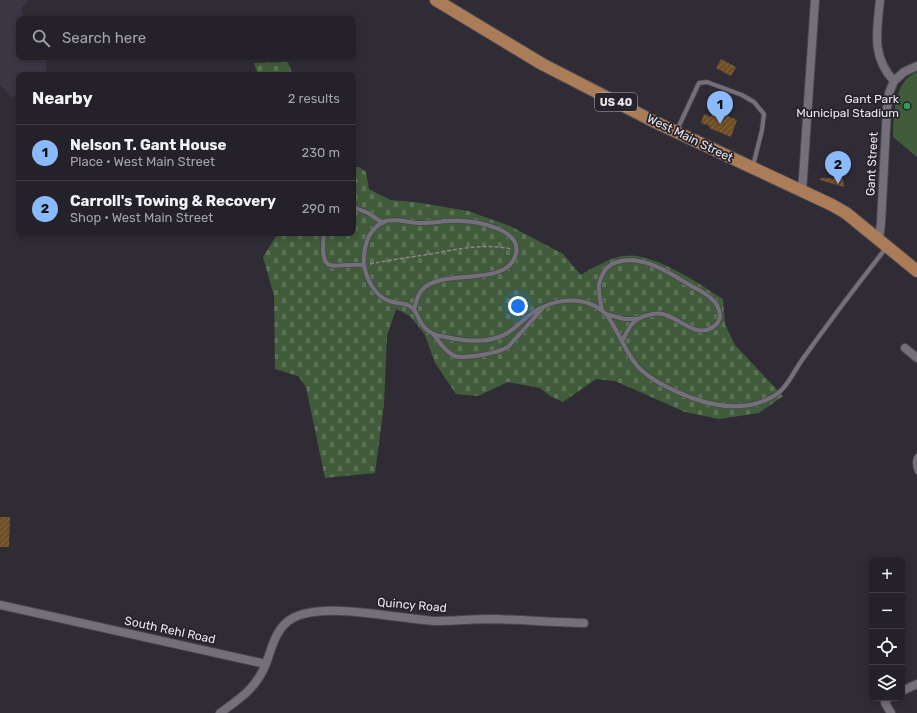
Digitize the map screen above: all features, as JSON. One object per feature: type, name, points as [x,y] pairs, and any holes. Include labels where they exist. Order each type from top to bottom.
[{"type":"main road","name":"West Main Street","points":[[436,0],[542,64],[676,132],[846,213],[917,271]]},
{"type":"street","points":[[802,192],[815,0]]},
{"type":"street","points":[[880,0],[877,48],[881,63],[887,74],[894,81],[904,72],[917,66]]},
{"type":"street","name":"Gant Street","points":[[883,243],[881,216],[886,108],[889,93],[894,81]]},
{"type":"street","points":[[905,348],[917,358]]},
{"type":"street","name":"South Rehl Road","points":[[0,605],[266,664]]},
{"type":"street","name":"Quincy Road","points":[[266,664],[275,638],[284,625],[294,617],[306,613],[336,611],[437,621],[513,620],[584,623]]},
{"type":"street","points":[[220,713],[241,698],[254,686],[266,664]]},
{"type":"street","points":[[905,690],[917,684]]},
{"type":"street","points":[[886,701],[885,703],[891,713]]},
{"type":"lane","points":[[676,132],[699,83],[706,82],[742,95],[754,102],[764,114],[762,130],[752,168]]},
{"type":"lane","points":[[356,208],[368,213],[382,223]]},
{"type":"lane","points":[[414,310],[422,289],[432,282],[492,274],[511,264],[516,255],[517,246],[505,232],[471,221],[419,223],[392,220],[382,223],[374,230],[366,243],[364,265],[371,284],[379,295],[389,301],[409,306],[414,310],[424,328],[433,334],[449,352],[455,356],[468,356],[505,350],[545,306]]},
{"type":"lane","points":[[324,236],[323,254],[324,261],[327,264],[334,267],[364,265]]},
{"type":"lane","points":[[622,342],[629,326],[637,319],[650,314],[660,314],[671,317],[694,329],[705,330],[712,328],[717,324],[720,317],[717,304],[713,300],[678,278],[651,264],[632,260],[616,263],[605,270],[599,283],[604,312],[629,355],[640,369],[654,380],[701,401],[717,405],[741,406],[772,398],[781,391],[883,243]]},
{"type":"lane","points":[[433,334],[461,340],[481,341],[492,339],[506,334],[531,314],[545,306],[559,301],[571,300],[588,303],[604,312],[624,318],[637,319]]},
{"type":"lane","points":[[917,456],[915,468],[917,472]]},
{"type":"path","points":[[364,265],[457,249],[501,247],[517,250]]},
{"type":"shaded area","points":[[0,0],[29,0],[21,8],[23,16],[16,16],[16,60],[47,60],[46,72],[16,72],[16,95],[12,98],[0,84]]},
{"type":"green space","points":[[288,62],[292,72],[257,72],[254,63]]},
{"type":"green space","name":"Gant Park Municipal Stadium","points":[[917,72],[917,157],[893,137],[896,100],[899,91],[903,83]]},
{"type":"green space","points":[[356,167],[359,167],[366,172],[369,189],[390,200],[415,202],[468,211],[510,226],[563,254],[581,275],[590,269],[613,259],[623,256],[635,256],[661,263],[688,277],[723,299],[725,324],[735,345],[783,396],[759,413],[719,419],[685,412],[615,381],[596,379],[563,402],[550,396],[540,388],[508,382],[478,396],[456,394],[435,363],[425,335],[410,316],[396,309],[387,336],[384,405],[375,473],[325,478],[306,387],[298,376],[275,369],[274,296],[263,257],[276,236],[356,236]]},
{"type":"building","points":[[721,59],[736,67],[731,76],[716,68]]},
{"type":"building","points":[[714,110],[737,120],[731,137],[701,123],[704,114],[711,117]]},
{"type":"building","points":[[821,178],[843,179],[844,187],[820,180]]},
{"type":"building","points":[[0,517],[10,517],[9,547],[0,547]]},
{"type":"place","name":"Gant Park Municipal Stadium","points":[[907,106]]},
{"type":"place","name":"Nelson T. Gant House","points":[[720,124]]},
{"type":"place","name":"Carroll's Towing & Recovery","points":[[838,184]]}]
